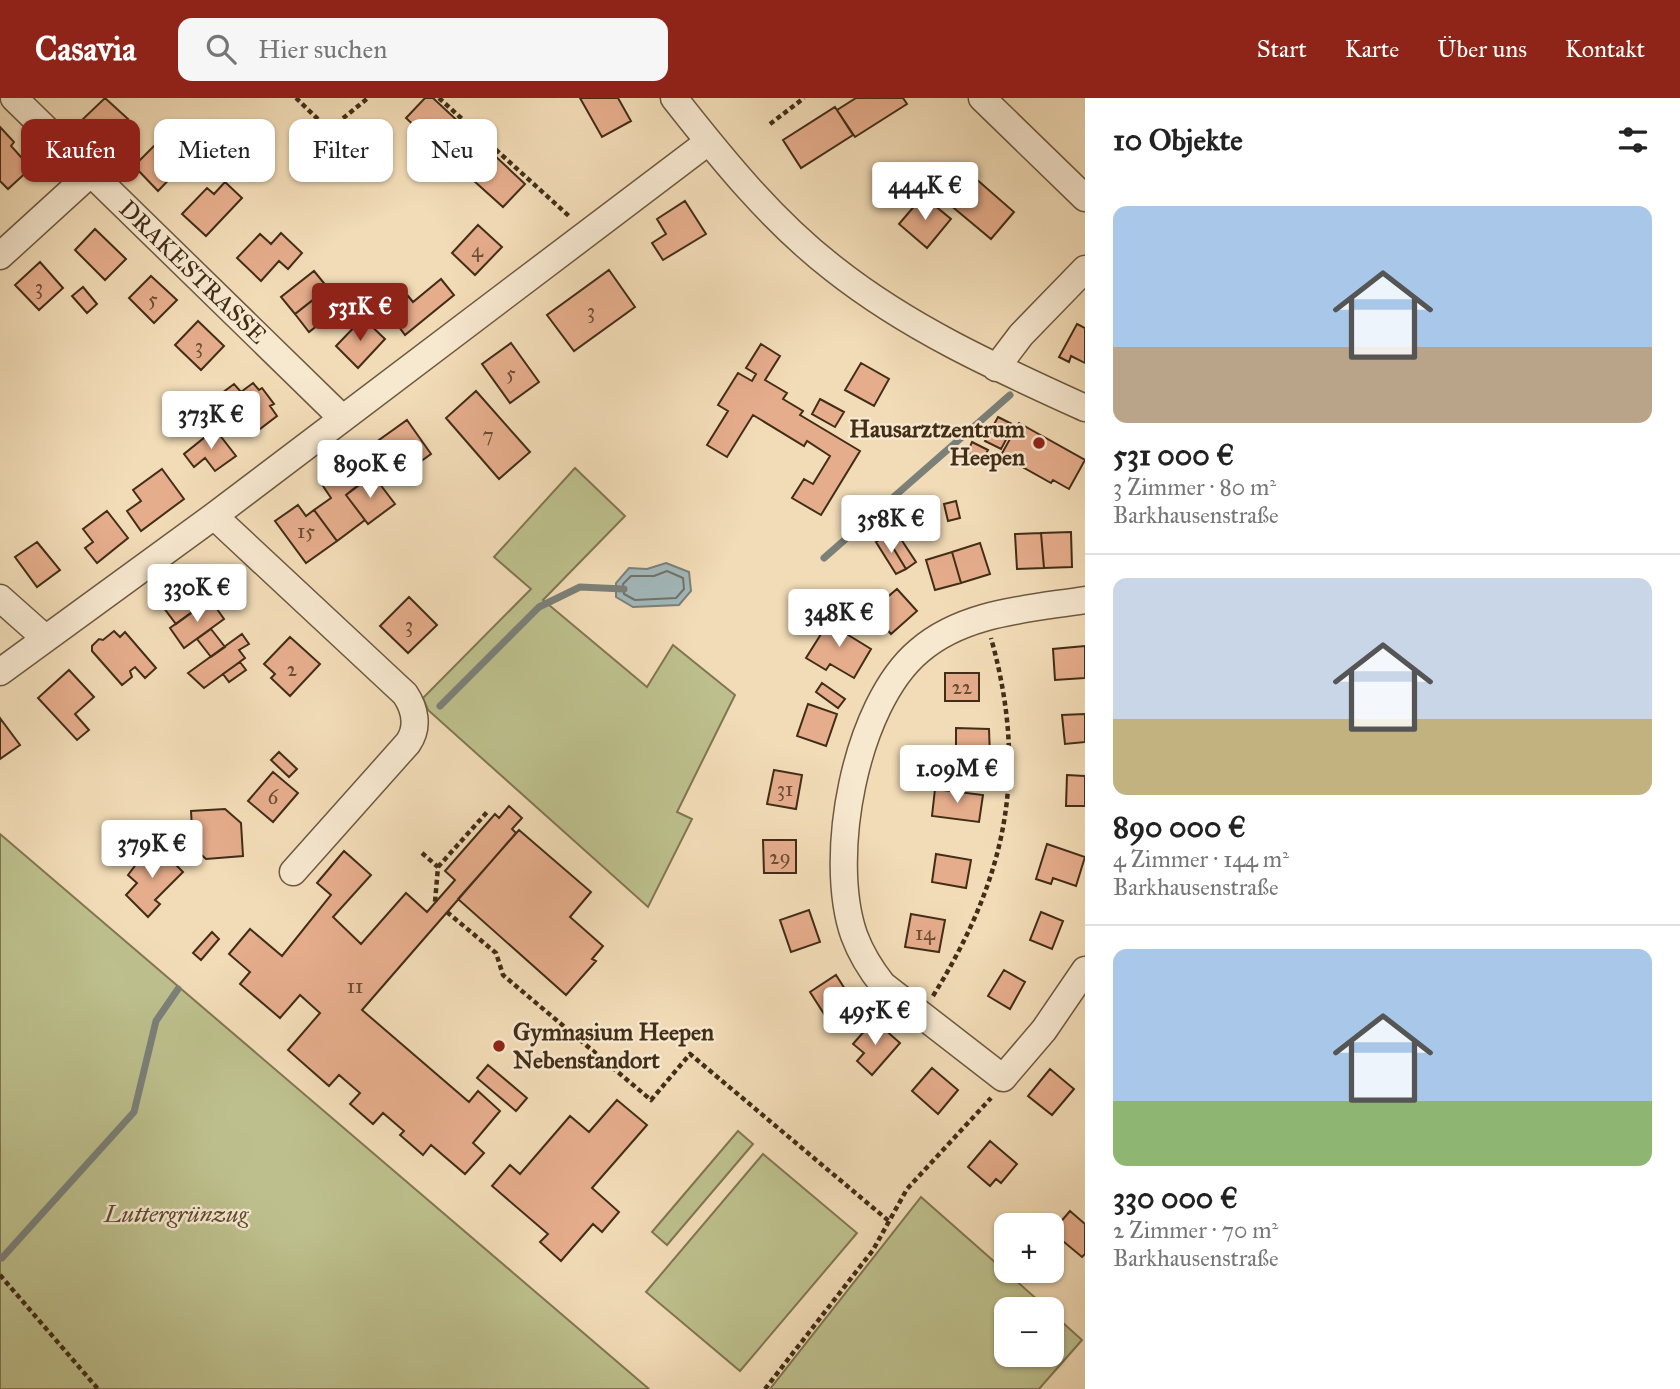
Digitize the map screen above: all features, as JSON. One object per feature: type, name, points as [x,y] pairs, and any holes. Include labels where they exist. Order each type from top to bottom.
[{"type":"street","name":"DRAKESTRASSE","points":[[14,98],[36,119]]},
{"type":"street","points":[[674,98],[708,142],[768,210],[832,268],[923,330],[996,368],[1085,408]]},
{"type":"street","points":[[982,98],[1085,198]]},
{"type":"street","points":[[0,672],[214,516],[708,142]]},
{"type":"street","points":[[0,256],[81,182]]},
{"type":"street","name":"DRAKESTRASSE","points":[[100,182],[342,418]]},
{"type":"street","points":[[996,368],[1021,335],[1085,269]]},
{"type":"street","points":[[214,516],[405,694],[414,712],[415,729],[408,743],[293,873]]},
{"type":"street","points":[[0,598],[45,638]]},
{"type":"street","points":[[1085,600],[985,617],[920,649],[906,663],[882,695],[856,764],[846,877],[853,933],[871,970],[883,985],[1003,1078],[1045,1030],[1085,970]]},
{"type":"path","points":[[296,98],[323,124],[336,124],[368,98]]},
{"type":"path","points":[[439,98],[589,234]]},
{"type":"path","points":[[770,124],[804,98]]},
{"type":"path","points":[[922,1016],[964,947],[981,911],[999,852],[1004,822],[1010,753],[1008,716],[1002,675],[985,617]]},
{"type":"path","points":[[435,902],[438,867],[488,811]]},
{"type":"path","points":[[422,853],[438,867]]},
{"type":"path","points":[[447,912],[496,953],[503,975],[651,1100],[690,1054],[890,1222]]},
{"type":"path","points":[[765,1389],[873,1250],[907,1189],[998,1090],[1003,1078]]},
{"type":"path","points":[[0,1275],[98,1389]]},
{"type":"green space","points":[[575,468],[625,516],[543,600],[647,687],[673,645],[735,695],[677,812],[692,819],[648,907],[428,710],[423,698],[531,589],[494,557]]},
{"type":"green space","name":"Luttergrünzug","points":[[0,834],[649,1389],[0,1389]]},
{"type":"green space","points":[[738,1131],[753,1144],[667,1245],[652,1232]]},
{"type":"green space","points":[[763,1154],[857,1233],[740,1371],[646,1292]]},
{"type":"green space","points":[[921,1197],[994,1261],[994,1283],[1019,1283],[1034,1297],[994,1297],[994,1367],[1058,1367],[1039,1389],[770,1389]]},
{"type":"green space","points":[[1064,1324],[1082,1340],[1064,1361]]},
{"type":"water","points":[[666,563],[689,572],[691,591],[679,605],[633,607],[616,597],[616,583],[629,568],[647,569]]},
{"type":"building","points":[[105,98],[128,119],[83,119]]},
{"type":"building","points":[[425,98],[433,98],[456,119],[407,119]]},
{"type":"building","points":[[580,98],[618,98],[631,121],[602,137]]},
{"type":"building","points":[[856,98],[903,98],[907,104],[855,137],[837,110]]},
{"type":"building","points":[[835,107],[853,135],[801,168],[783,140]]},
{"type":"building","points":[[0,127],[14,142],[11,146],[21,157],[21,177],[8,189],[0,181]]},
{"type":"building","points":[[154,146],[154,182],[167,182],[158,191],[140,172],[140,160]]},
{"type":"building","points":[[497,158],[525,184],[503,207],[475,182],[497,182]]},
{"type":"building","points":[[967,171],[1014,212],[991,239],[943,199]]},
{"type":"building","points":[[225,182],[242,198],[206,236],[182,214],[207,188],[214,194]]},
{"type":"building","points":[[923,196],[951,219],[927,248],[899,224]]},
{"type":"building","points":[[685,201],[706,234],[663,260],[652,243],[666,234],[657,219]]},
{"type":"building","points":[[478,225],[502,247],[475,275],[452,253]]},
{"type":"building","points":[[95,229],[126,259],[105,280],[75,250]]},
{"type":"building","points":[[281,233],[302,253],[288,269],[279,261],[261,281],[237,258],[260,234],[271,244]]},
{"type":"building","points":[[40,262],[63,288],[39,310],[15,285]]},
{"type":"building","points":[[609,270],[635,307],[574,351],[547,315]]},
{"type":"building","points":[[314,271],[328,288],[295,314],[281,297]]},
{"type":"building","points":[[151,276],[177,300],[154,323],[129,298]]},
{"type":"building","points":[[441,279],[454,295],[405,335],[388,312],[408,296],[413,302]]},
{"type":"building","points":[[83,287],[97,304],[87,313],[72,296]]},
{"type":"building","points":[[328,288],[342,306],[309,332],[295,314]]},
{"type":"building","points":[[363,318],[385,339],[358,368],[336,346]]},
{"type":"building","points":[[198,321],[224,346],[201,370],[175,345]]},
{"type":"building","points":[[1077,324],[1085,328],[1085,363],[1071,356],[1069,362],[1059,357]]},
{"type":"building","points":[[511,343],[539,382],[510,403],[482,364]]},
{"type":"building","points":[[761,344],[780,356],[765,380],[787,393],[783,399],[803,411],[800,415],[860,451],[821,515],[792,498],[804,479],[813,484],[830,456],[807,441],[804,446],[753,415],[727,457],[707,445],[728,411],[718,405],[738,373],[752,381],[756,374],[746,368]]},
{"type":"building","points":[[861,363],[889,379],[874,406],[845,390]]},
{"type":"building","points":[[253,383],[259,390],[262,388],[274,404],[270,406],[277,416],[256,432],[236,406],[229,411],[218,396],[234,384],[241,392]]},
{"type":"building","points":[[476,391],[530,452],[499,479],[446,418]]},
{"type":"building","points":[[820,399],[844,412],[835,427],[812,414]]},
{"type":"building","points":[[998,417],[1014,425],[1001,449],[985,441]]},
{"type":"building","points":[[407,420],[431,454],[403,474],[379,440]]},
{"type":"building","points":[[1019,423],[1085,460],[1069,489],[1053,480],[1051,483],[1001,455]]},
{"type":"building","points":[[215,429],[236,456],[215,471],[205,458],[194,467],[184,454]]},
{"type":"building","points":[[972,442],[988,450],[982,461],[967,453]]},
{"type":"building","points":[[162,469],[184,499],[141,531],[127,511],[141,501],[133,490]]},
{"type":"building","points":[[345,470],[357,486],[346,495],[365,520],[337,541],[314,510],[331,498],[323,486]]},
{"type":"building","points":[[373,475],[395,504],[368,524],[346,495]]},
{"type":"building","points":[[956,501],[960,518],[948,521],[944,504]]},
{"type":"building","points":[[298,505],[306,516],[314,510],[337,541],[306,563],[275,521]]},
{"type":"building","points":[[107,511],[128,538],[97,563],[85,548],[93,542],[83,529]]},
{"type":"building","points":[[895,530],[916,562],[906,569],[886,536]]},
{"type":"building","points":[[1071,532],[1072,567],[1044,568],[1041,533]]},
{"type":"building","points":[[1041,533],[1044,568],[1017,569],[1015,534]]},
{"type":"building","points":[[886,536],[906,569],[896,574],[876,542]]},
{"type":"building","points":[[37,542],[60,570],[37,587],[15,557]]},
{"type":"building","points":[[980,543],[990,574],[961,583],[952,552]]},
{"type":"building","points":[[952,552],[961,583],[935,590],[926,560]]},
{"type":"building","points":[[191,574],[209,600],[176,624],[157,599],[169,589],[166,585],[176,578],[179,582]]},
{"type":"building","points":[[897,589],[917,611],[891,634],[871,611]]},
{"type":"building","points":[[409,597],[437,625],[408,653],[380,626]]},
{"type":"building","points":[[210,599],[224,619],[184,648],[170,628]]},
{"type":"building","points":[[833,615],[850,625],[845,633],[871,649],[854,678],[830,664],[826,670],[806,658]]},
{"type":"building","points":[[211,629],[225,647],[211,657],[197,639]]},
{"type":"building","points":[[114,631],[120,637],[125,632],[156,668],[145,678],[135,667],[130,671],[132,677],[122,685],[92,651],[92,646],[99,639],[103,640]]},
{"type":"building","points":[[242,634],[249,644],[239,650],[245,658],[204,688],[188,673]]},
{"type":"building","points":[[290,637],[320,664],[290,696],[271,678],[275,674],[264,664]]},
{"type":"building","points":[[1085,646],[1085,678],[1055,680],[1053,649]]},
{"type":"building","points":[[240,662],[246,670],[229,682],[223,674]]},
{"type":"building","points":[[69,670],[94,697],[75,714],[89,730],[77,740],[38,698]]},
{"type":"building","points":[[945,673],[979,673],[979,701],[945,701]]},
{"type":"building","points":[[822,683],[845,699],[838,708],[816,692]]},
{"type":"building","points":[[808,704],[837,714],[826,746],[797,736]]},
{"type":"building","points":[[1085,714],[1085,742],[1065,744],[1062,715]]},
{"type":"building","points":[[0,718],[20,745],[0,759]]},
{"type":"building","points":[[956,728],[989,729],[990,757],[956,757]]},
{"type":"building","points":[[279,752],[297,769],[289,777],[271,760]]},
{"type":"building","points":[[774,770],[802,775],[796,809],[767,804]]},
{"type":"building","points":[[273,772],[298,793],[273,822],[248,801]]},
{"type":"building","points":[[1067,775],[1085,776],[1085,806],[1066,806]]},
{"type":"building","points":[[935,789],[983,795],[979,822],[932,816]]},
{"type":"building","points":[[509,806],[522,818],[512,829],[516,833],[362,1010],[469,1102],[478,1091],[500,1111],[473,1143],[484,1153],[465,1174],[431,1145],[423,1155],[400,1135],[404,1131],[383,1113],[373,1124],[350,1104],[360,1093],[339,1075],[329,1086],[288,1050],[320,1013],[300,995],[280,1018],[240,984],[250,972],[229,954],[250,929],[282,956],[331,895],[317,883],[344,851],[371,875],[333,917],[361,944],[406,893],[427,912],[455,880],[445,871],[495,814],[499,818]]},
{"type":"building","points":[[225,809],[241,823],[243,856],[206,859],[193,847],[191,811]]},
{"type":"building","points":[[519,830],[591,892],[570,917],[603,946],[592,959],[596,961],[566,995],[458,899]]},
{"type":"building","points":[[763,840],[796,840],[796,873],[764,873]]},
{"type":"building","points":[[1047,844],[1085,857],[1076,886],[1053,878],[1051,884],[1036,879]]},
{"type":"building","points":[[150,846],[161,857],[165,854],[183,872],[155,900],[160,904],[148,917],[126,895],[137,883],[128,875]]},
{"type":"building","points":[[936,854],[971,860],[966,888],[932,882]]},
{"type":"building","points":[[809,910],[820,942],[791,952],[780,920]]},
{"type":"building","points":[[1041,912],[1063,921],[1052,949],[1030,940]]},
{"type":"building","points":[[911,914],[945,920],[939,952],[905,947]]},
{"type":"building","points":[[212,932],[219,939],[201,960],[193,953]]},
{"type":"building","points":[[1004,970],[1025,982],[1010,1009],[988,996]]},
{"type":"building","points":[[836,975],[852,1000],[826,1017],[810,992]]},
{"type":"building","points":[[874,1020],[900,1043],[872,1075],[857,1061],[864,1053],[853,1044]]},
{"type":"building","points":[[488,1065],[527,1098],[516,1111],[477,1078]]},
{"type":"building","points":[[932,1068],[958,1090],[938,1114],[912,1091]]},
{"type":"building","points":[[1050,1069],[1074,1089],[1052,1115],[1028,1096]]},
{"type":"building","points":[[617,1100],[647,1125],[592,1188],[619,1212],[602,1232],[593,1224],[561,1261],[540,1242],[548,1234],[492,1186],[510,1165],[520,1174],[570,1116],[589,1132]]},
{"type":"building","points":[[990,1141],[1017,1164],[1001,1183],[996,1179],[990,1186],[968,1167]]},
{"type":"building","points":[[1070,1211],[1085,1224],[1085,1254],[1082,1257],[1064,1242],[1064,1218]]},
{"type":"waterway","points":[[824,558],[1010,395]]},
{"type":"waterway","points":[[440,706],[539,607],[580,587],[624,589]]},
{"type":"waterway","points":[[2,1258],[134,1112],[156,1021],[178,989]]},
{"type":"place","name":"Hausarztzentrum Heepen","points":[[1039,443]]},
{"type":"place","name":"Gymnasium Heepen Nebenstandort","points":[[499,1046]]}]
